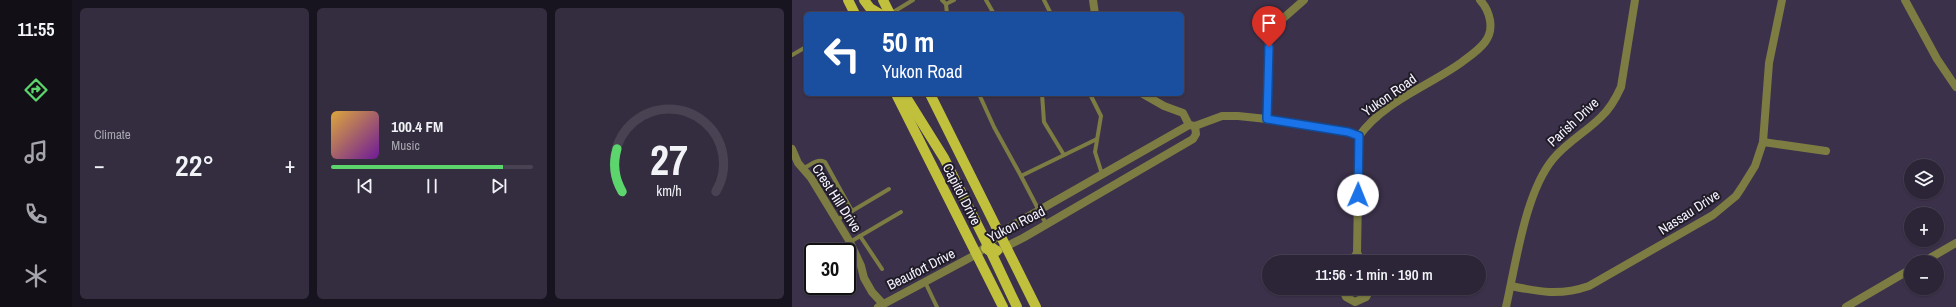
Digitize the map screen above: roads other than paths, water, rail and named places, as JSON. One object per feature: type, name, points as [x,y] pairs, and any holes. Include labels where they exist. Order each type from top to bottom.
[{"type":"main road","points":[[848,0],[854,12]]},
{"type":"main road","points":[[864,0],[870,8],[877,12]]},
{"type":"main road","points":[[883,0],[889,12]]},
{"type":"main road","name":"Capitol Drive","points":[[897,96],[990,249],[1036,307]]},
{"type":"main road","points":[[905,96],[944,158],[990,249],[1017,307]]},
{"type":"main road","name":"Capitol Drive","points":[[931,96],[999,233],[990,249],[1003,307]]},
{"type":"street","points":[[1093,0],[1096,12]]},
{"type":"street","points":[[1267,119],[1269,37],[1279,22],[1304,0]]},
{"type":"street","name":"Yukon Road","points":[[990,249],[999,233],[1102,174],[1192,126],[1222,116],[1267,119],[1348,132],[1359,136],[1364,128],[1393,105],[1457,66],[1480,48],[1486,41],[1489,33],[1490,17],[1480,0]]},
{"type":"street","name":"Parish Drive","points":[[1506,307],[1530,202],[1541,177],[1552,160],[1563,148],[1602,117],[1616,98],[1621,87],[1635,0]]},
{"type":"street","name":"Nassau Drive","points":[[1511,286],[1548,293],[1568,292],[1589,286],[1720,210],[1736,196],[1749,178],[1755,166],[1763,142],[1769,63],[1782,0]]},
{"type":"street","points":[[1905,0],[1937,59],[1956,87]]},
{"type":"street","points":[[1146,96],[1164,106],[1183,113],[1192,126]]},
{"type":"street","name":"Yukon Road","points":[[990,249],[1046,224],[1193,139],[1196,134],[1192,126]]},
{"type":"street","points":[[1357,253],[1359,136]]},
{"type":"street","points":[[1763,142],[1826,151]]},
{"type":"street","name":"Crest Hill Drive","points":[[792,149],[794,160],[811,178],[850,242],[861,266],[864,278],[880,305]]},
{"type":"street","points":[[1936,255],[1956,244]]},
{"type":"street","name":"Beaufort Drive","points":[[880,305],[990,249]]},
{"type":"street","points":[[1846,307],[1904,273]]},
{"type":"street","points":[[1345,295],[1355,302],[1367,295]]},
{"type":"lane","points":[[893,12],[913,0]]},
{"type":"lane","points":[[942,0],[946,4],[947,12]]},
{"type":"lane","points":[[946,4],[954,0]]},
{"type":"lane","points":[[986,0],[993,12]]},
{"type":"lane","points":[[1044,0],[1050,12]]},
{"type":"lane","points":[[792,55],[804,48]]},
{"type":"lane","points":[[980,96],[994,127],[1046,224]]},
{"type":"lane","points":[[1042,96],[1044,122],[1064,155]]},
{"type":"lane","points":[[1091,96],[1101,116],[1095,152],[1102,174]]},
{"type":"lane","points":[[1021,176],[1097,139]]},
{"type":"lane","points":[[803,169],[816,161],[821,160],[825,162],[852,211]]},
{"type":"lane","points":[[837,220],[889,188]]},
{"type":"lane","points":[[850,242],[901,212]]},
{"type":"lane","points":[[860,236],[882,269]]},
{"type":"lane","points":[[925,281],[937,307]]}]
